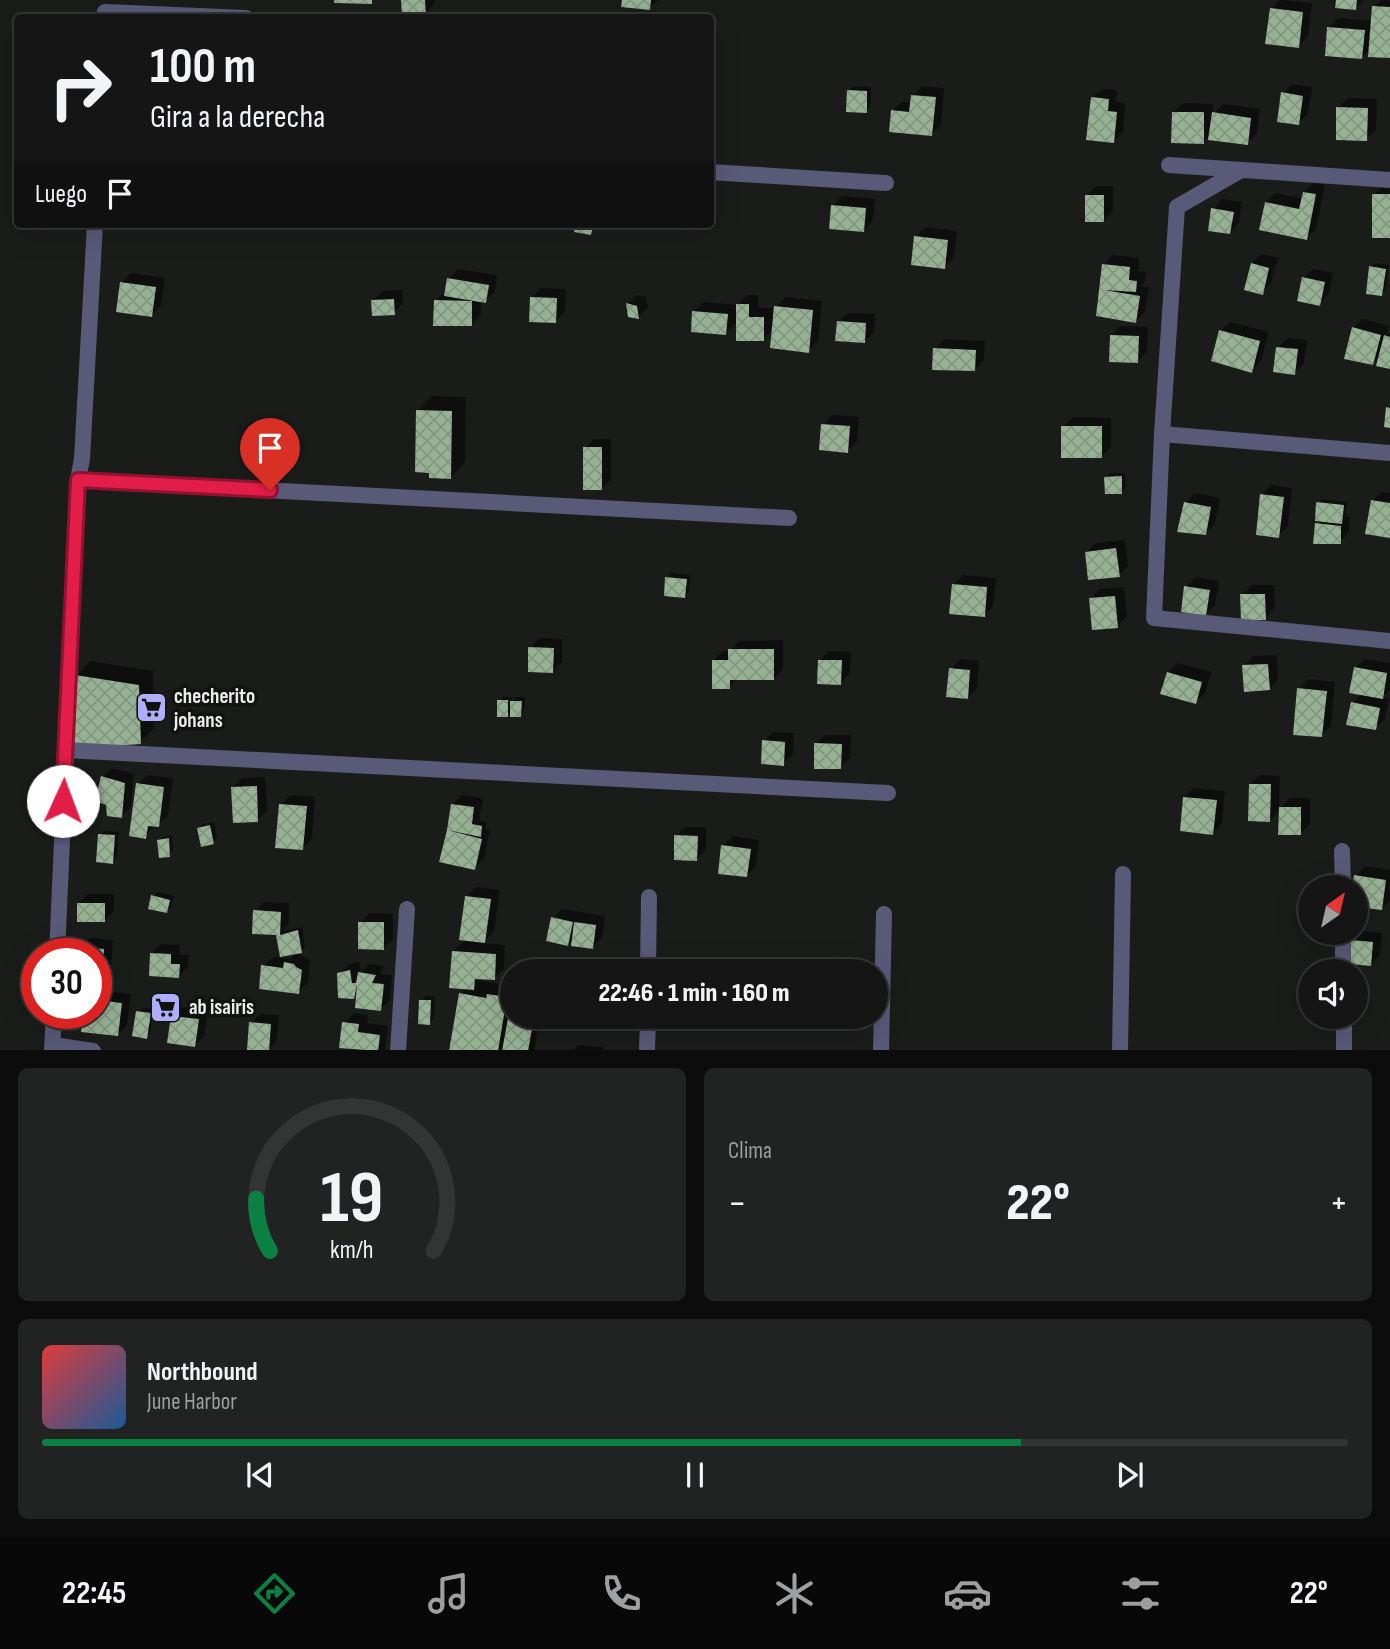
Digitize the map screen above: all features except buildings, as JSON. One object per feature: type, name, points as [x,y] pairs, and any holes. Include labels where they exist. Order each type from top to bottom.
[{"type":"street","points":[[106,10],[176,14]]},
{"type":"street","points":[[1169,165],[1390,180]]},
{"type":"street","points":[[1241,170],[1177,207],[1162,434],[1154,618],[1390,641]]},
{"type":"street","points":[[714,172],[886,183]]},
{"type":"street","points":[[58,938],[78,480],[82,459],[95,228]]},
{"type":"street","points":[[1162,434],[1390,453]]},
{"type":"street","points":[[78,480],[789,518]]},
{"type":"street","points":[[65,750],[888,793]]},
{"type":"street","points":[[1342,851],[1343,875]]},
{"type":"street","points":[[1121,1050],[1123,874]]},
{"type":"street","points":[[648,959],[649,897]]},
{"type":"street","points":[[398,1050],[407,909]]},
{"type":"street","points":[[880,1050],[884,914]]},
{"type":"street","points":[[53,1029],[52,1048],[79,1050]]},
{"type":"street","points":[[648,1029],[648,1050]]},
{"type":"street","points":[[1344,1029],[1344,1050]]},
{"type":"place","name":"checherito johans","points":[[151,708]]},
{"type":"place","name":"ab isairis","points":[[166,1007]]},
{"type":"route","points":[[63,801],[78,480],[270,490]]}]
